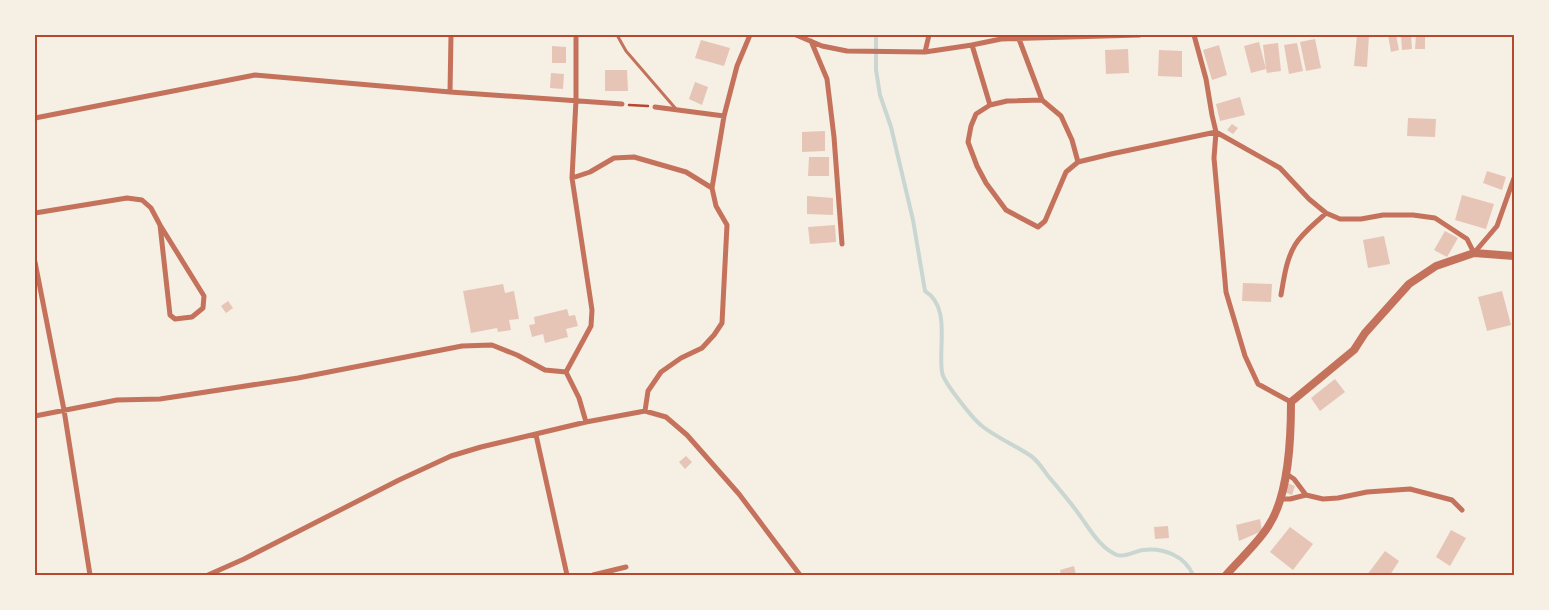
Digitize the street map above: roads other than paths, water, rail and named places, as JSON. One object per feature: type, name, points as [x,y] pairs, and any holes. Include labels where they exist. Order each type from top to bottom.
[{"type":"street","points":[[450,92],[451,35]]},
{"type":"street","points":[[566,372],[591,326],[592,310],[572,178],[576,100],[576,35]]},
{"type":"street","points":[[645,411],[648,391],[660,372],[680,358],[702,348],[722,323],[727,225],[716,206],[712,188],[724,116],[737,66],[750,35]]},
{"type":"street","points":[[796,35],[822,46],[847,51],[867,52],[925,52],[1001,39],[1140,35]]},
{"type":"street","points":[[925,52],[929,35]]},
{"type":"street","points":[[1194,35],[1206,79],[1216,132],[1214,158],[1226,292],[1245,356],[1258,384],[1291,402]]},
{"type":"street","points":[[1019,39],[1042,100],[1061,116],[1072,140],[1078,162]]},
{"type":"street","points":[[811,41],[827,79],[834,137],[842,244]]},
{"type":"street","points":[[972,45],[990,105]]},
{"type":"street","points":[[35,118],[255,75],[450,92],[622,104]]},
{"type":"street","points":[[1042,100],[1007,101],[990,105],[976,114],[971,126],[968,142],[986,183],[1006,210],[1038,226],[1045,221],[1066,172],[1078,162],[1216,132],[1280,168],[1309,199],[1326,213],[1340,219],[1360,220],[1393,215],[1435,218],[1467,240],[1474,253]]},
{"type":"street","points":[[655,107],[724,116]]},
{"type":"street","points":[[572,178],[590,172],[614,158],[634,157],[686,172],[712,188]]},
{"type":"street","points":[[1474,253],[1498,226],[1514,178]]},
{"type":"street","points":[[35,213],[127,198],[142,200],[150,208],[204,296],[203,308],[192,317],[175,319],[170,315],[160,225]]},
{"type":"street","points":[[1281,295],[1286,267],[1295,245],[1306,231],[1326,213]]},
{"type":"street","points":[[1291,402],[1354,350],[1365,333],[1409,284],[1436,266],[1474,253],[1514,256]]},
{"type":"street","points":[[35,262],[64,410],[90,575]]},
{"type":"street","points":[[35,416],[117,400],[160,399],[298,378],[462,346],[492,345],[545,370],[566,372]]},
{"type":"street","points":[[566,372],[579,398],[586,422]]},
{"type":"street","points":[[1226,575],[1268,527],[1279,508],[1291,439],[1291,402]]},
{"type":"street","points":[[208,575],[451,456],[586,422],[645,411],[666,417],[687,435],[739,494],[800,575]]},
{"type":"street","points":[[536,434],[567,575]]},
{"type":"street","points":[[1285,473],[1294,479],[1306,496]]},
{"type":"street","points":[[1281,499],[1306,496],[1323,499],[1338,498],[1367,492],[1410,489],[1452,500],[1462,510]]},
{"type":"street","points":[[593,575],[626,567]]},
{"type":"lane","points":[[617,35],[626,51],[676,110]]},
{"type":"waterway","points":[[876,35],[876,70],[880,95],[891,127],[913,220],[925,291],[933,298],[941,317],[942,372],[948,384],[966,409],[982,426],[1036,460],[1107,549],[1120,556],[1151,549],[1166,552],[1185,563],[1193,575]]}]
